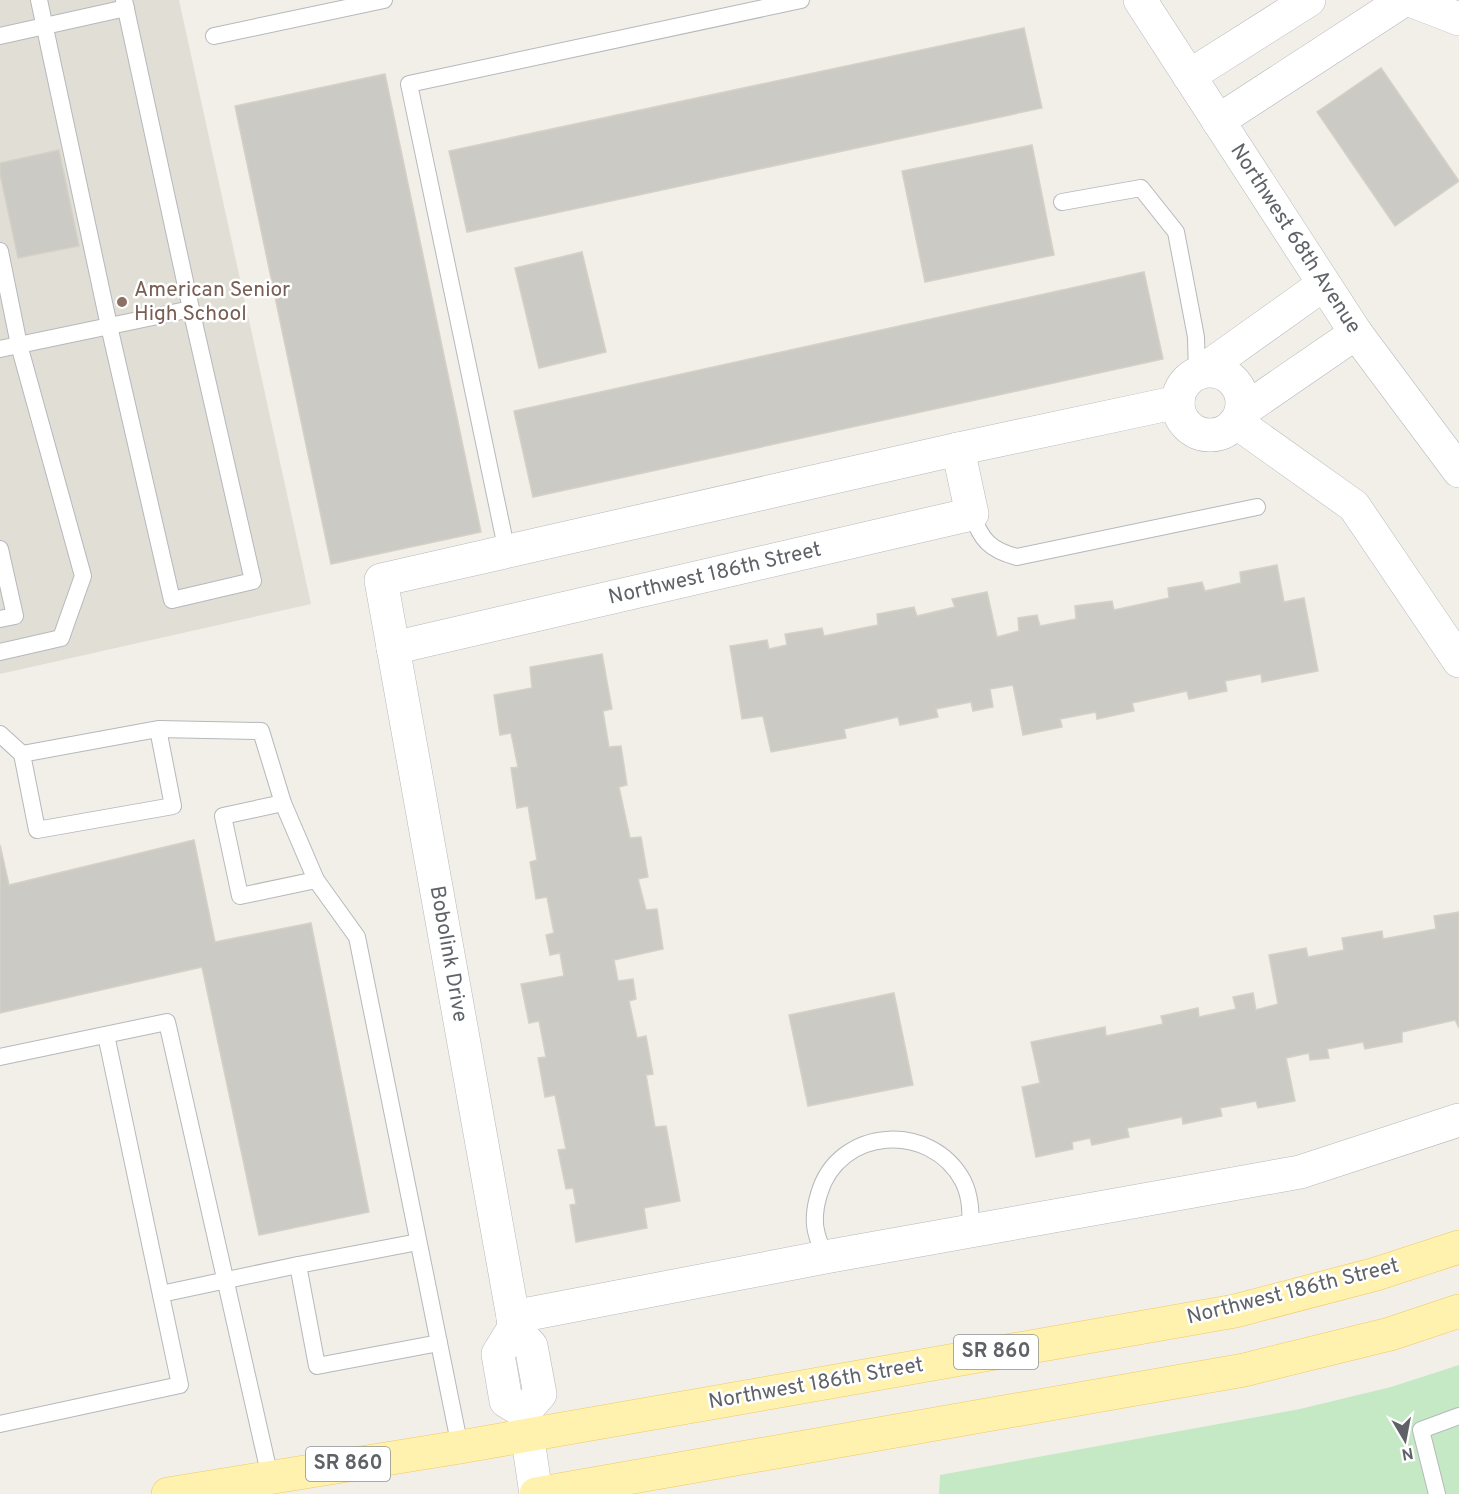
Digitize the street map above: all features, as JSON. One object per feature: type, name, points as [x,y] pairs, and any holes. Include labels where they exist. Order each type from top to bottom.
[{"type":"main road","name":"Northwest 186th Street","points":[[168,1494],[460,1447],[526,1423],[1235,1311],[1376,1274],[1459,1247]]},
{"type":"main road","points":[[536,1494],[1244,1370],[1390,1334],[1459,1311]]},
{"type":"street","name":"Northwest 68th Avenue","points":[[1140,0],[1356,333],[1459,471]]},
{"type":"street","points":[[1189,76],[1309,0]]},
{"type":"street","points":[[1218,121],[1404,0]]},
{"type":"street","points":[[1410,0],[1459,20]]},
{"type":"street","points":[[1324,284],[1184,384],[1178,402],[1180,415],[1186,426],[1206,435],[1218,435],[1228,430],[1239,417],[1356,333]]},
{"type":"street","points":[[1200,373],[1214,370],[1234,380],[1243,401],[1239,417]]},
{"type":"street","points":[[507,552],[958,449],[1178,402]]},
{"type":"street","points":[[1239,417],[1354,506],[1459,661]]},
{"type":"street","points":[[958,449],[972,514]]},
{"type":"street","name":"Northwest 186th Street","points":[[393,648],[972,514]]},
{"type":"street","name":"Bobolink Drive","points":[[507,552],[381,580],[513,1323],[531,1346],[540,1394],[526,1423]]},
{"type":"street","points":[[513,1323],[825,1257],[1300,1172],[1459,1120]]},
{"type":"street","points":[[526,1423],[536,1494]]},
{"type":"lane","points":[[0,36],[45,26],[125,4],[253,581],[172,600],[109,326],[45,26],[39,0]]},
{"type":"lane","points":[[214,36],[384,0]]},
{"type":"lane","points":[[507,552],[409,84],[801,0]]},
{"type":"lane","points":[[1062,202],[1141,188],[1176,232],[1196,337],[1200,373]]},
{"type":"lane","points":[[0,251],[19,345],[83,576],[61,638],[0,652]]},
{"type":"lane","points":[[0,349],[191,309]]},
{"type":"lane","points":[[972,514],[977,530],[987,543],[1001,552],[1017,556],[1257,507]]},
{"type":"lane","points":[[0,549],[15,616],[0,619]]},
{"type":"lane","points":[[0,734],[21,754],[37,830],[173,806],[158,729]]},
{"type":"lane","points":[[21,754],[158,729],[261,731],[283,803],[316,880],[357,937],[460,1447]]},
{"type":"lane","points":[[283,803],[223,816],[240,896],[316,880]]},
{"type":"lane","points":[[0,1057],[167,1022],[270,1477]]},
{"type":"lane","points":[[0,1424],[180,1385],[105,1035]]},
{"type":"lane","points":[[825,1257],[816,1233],[815,1208],[822,1184],[836,1163],[855,1148],[880,1140],[905,1139],[928,1147],[949,1162],[963,1182],[971,1206],[970,1231]]},
{"type":"lane","points":[[161,1294],[418,1242]]},
{"type":"lane","points":[[298,1265],[317,1366],[439,1343]]},
{"type":"lane","points":[[1437,1494],[1421,1430],[1459,1416]]},
{"type":"shaded area","name":"American Senior High School","points":[[0,0],[179,0],[311,604],[0,674]]},
{"type":"green space","points":[[1459,1365],[1459,1494],[939,1494],[940,1475],[1300,1409],[1391,1387]]},
{"type":"building","points":[[1024,28],[1042,108],[467,232],[449,151]]},
{"type":"building","points":[[1381,68],[1459,181],[1395,226],[1317,112]]},
{"type":"building","points":[[385,74],[481,532],[331,564],[235,106]]},
{"type":"building","points":[[1032,145],[1054,255],[925,282],[902,171]]},
{"type":"building","points":[[59,150],[79,246],[18,258],[0,174],[0,163]]},
{"type":"building","points":[[582,252],[606,352],[539,368],[515,268]]},
{"type":"building","points":[[1144,272],[1163,359],[533,497],[514,411]]},
{"type":"building","points":[[1277,565],[1284,602],[1304,598],[1318,671],[1262,682],[1261,674],[1225,681],[1227,691],[1189,699],[1187,691],[1132,703],[1134,711],[1097,719],[1096,712],[1060,719],[1062,727],[1023,735],[1013,685],[990,689],[993,707],[973,711],[971,702],[936,709],[938,717],[900,725],[898,717],[844,729],[846,738],[771,752],[763,716],[742,719],[730,646],[767,640],[769,649],[787,645],[785,634],[822,628],[824,636],[878,625],[877,614],[914,607],[917,616],[955,607],[952,599],[987,592],[997,637],[1019,631],[1018,618],[1037,615],[1040,626],[1076,619],[1075,606],[1112,601],[1114,610],[1169,598],[1168,588],[1202,582],[1205,591],[1241,583],[1240,572]]},
{"type":"building","points":[[602,654],[612,709],[603,711],[609,747],[621,746],[627,785],[619,787],[630,838],[641,837],[648,877],[638,879],[646,910],[657,909],[663,949],[614,960],[618,981],[633,979],[636,999],[629,1001],[637,1038],[646,1036],[653,1074],[646,1075],[655,1127],[666,1126],[680,1201],[644,1208],[647,1228],[576,1242],[570,1205],[576,1204],[573,1188],[566,1189],[558,1150],[566,1149],[555,1095],[545,1097],[538,1058],[546,1057],[539,1021],[529,1023],[521,984],[564,976],[560,953],[550,955],[546,935],[554,933],[547,897],[536,899],[530,862],[537,860],[528,806],[517,808],[511,768],[518,767],[511,733],[500,735],[494,695],[532,688],[530,667]]},
{"type":"building","points":[[194,840],[215,942],[311,923],[369,1212],[259,1235],[202,967],[0,1013],[0,845],[9,885]]},
{"type":"building","points":[[1459,912],[1459,1028],[1455,1020],[1402,1032],[1402,1042],[1365,1049],[1363,1042],[1327,1049],[1329,1058],[1310,1060],[1309,1053],[1286,1058],[1295,1101],[1258,1108],[1256,1101],[1220,1108],[1222,1116],[1183,1124],[1182,1117],[1127,1128],[1129,1137],[1092,1145],[1090,1138],[1072,1142],[1073,1149],[1036,1157],[1022,1087],[1040,1083],[1031,1042],[1105,1027],[1106,1036],[1163,1024],[1161,1016],[1198,1008],[1199,1017],[1236,1009],[1233,997],[1253,993],[1256,1010],[1278,1004],[1269,955],[1306,948],[1308,957],[1344,950],[1342,938],[1382,931],[1383,939],[1436,929],[1434,916]]},
{"type":"building","points":[[894,993],[913,1085],[808,1106],[789,1015]]},
{"type":"place","name":"American Senior High School","points":[[122,302]]}]
